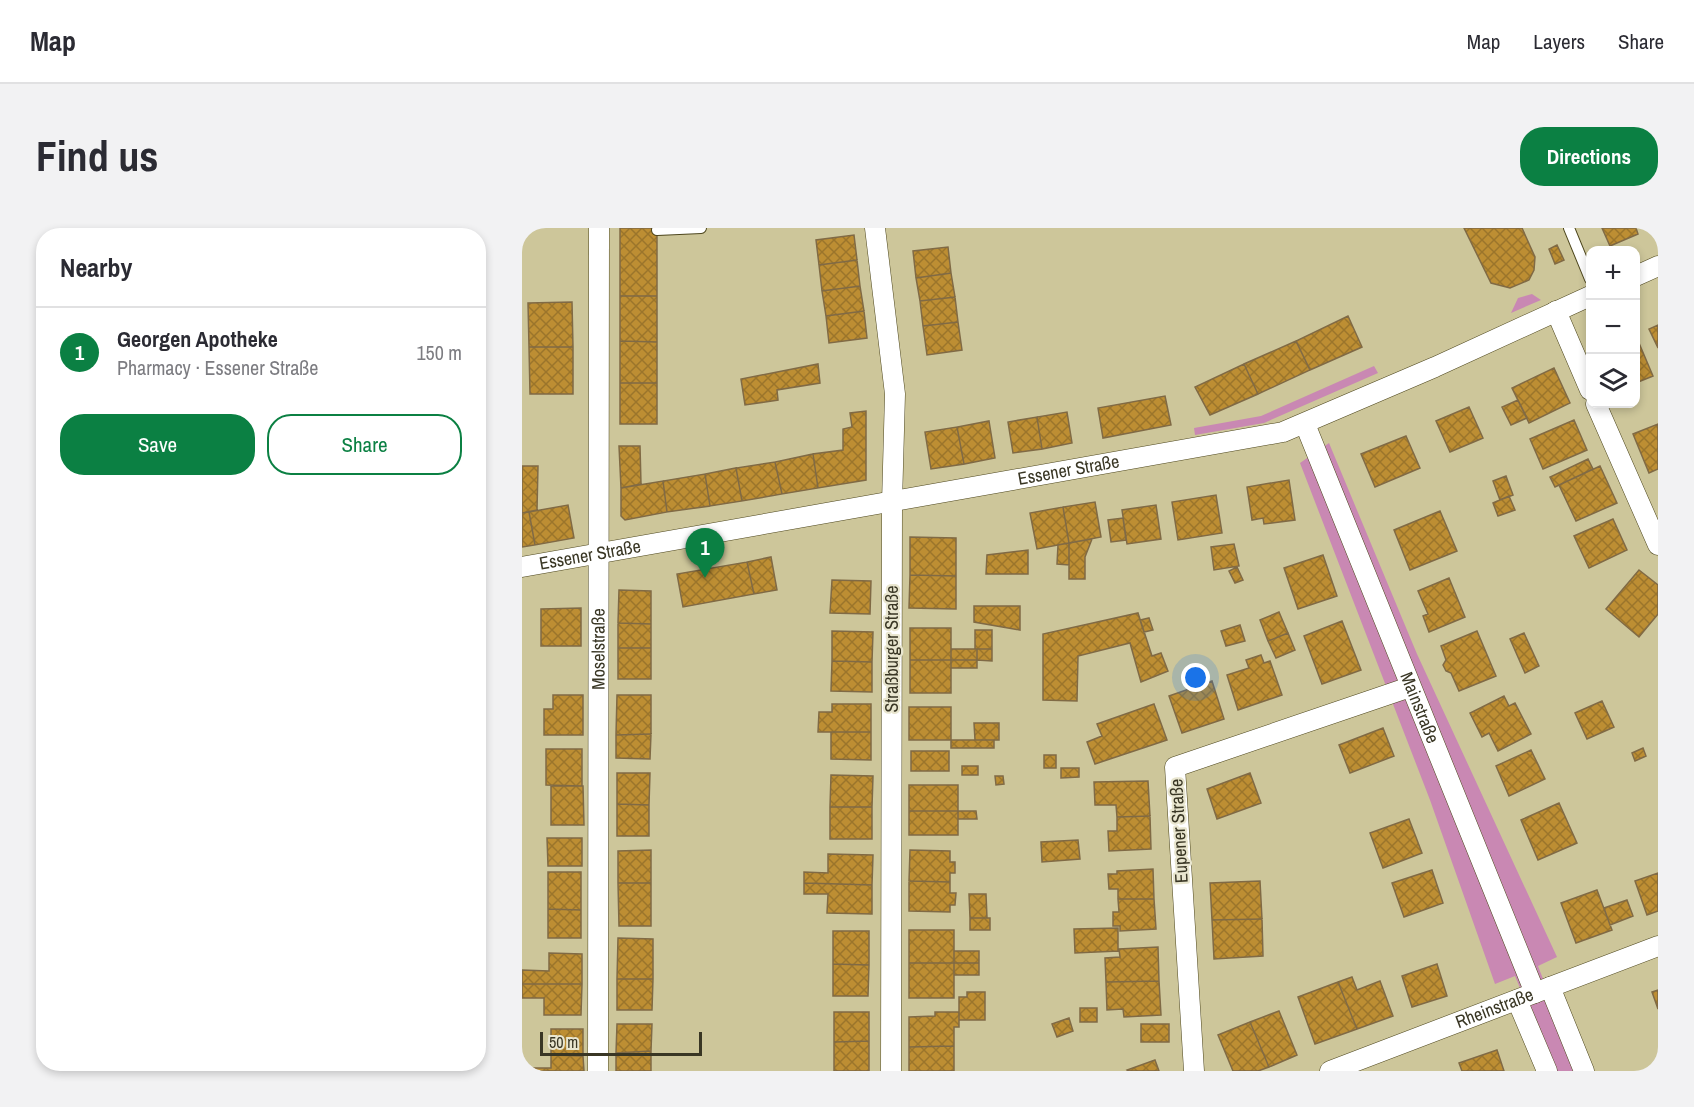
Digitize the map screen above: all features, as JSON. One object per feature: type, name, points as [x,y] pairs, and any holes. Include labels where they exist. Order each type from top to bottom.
[{"type":"street","name":"Moselstraße","points":[[598,1071],[599,228]]},
{"type":"street","name":"Straßburger Straße","points":[[874,228],[895,394],[892,503],[891,1071]]},
{"type":"street","points":[[1640,274],[1658,266]]},
{"type":"street","name":"Essener Straße","points":[[522,567],[1283,432],[1586,298]]},
{"type":"street","points":[[1556,311],[1586,381]]},
{"type":"street","points":[[1598,408],[1658,545]]},
{"type":"street","name":"Mainstraße","points":[[1305,424],[1410,687],[1542,990],[1584,1071]]},
{"type":"street","name":"Eupener Straße","points":[[1194,1071],[1175,767],[1410,687]]},
{"type":"street","name":"Rheinstraße","points":[[1330,1071],[1658,946]]},
{"type":"street","points":[[1516,1000],[1547,1071]]},
{"type":"lane","points":[[657,230],[701,228]]},
{"type":"lane","points":[[1569,228],[1586,269]]},
{"type":"shaded area","points":[[1532,294],[1541,300],[1511,313],[1518,298]]},
{"type":"shaded area","points":[[1374,366],[1378,373],[1264,423],[1195,435],[1194,428],[1261,416]]},
{"type":"shaded area","points":[[1329,443],[1417,654],[1557,957],[1538,966],[1579,1071],[1555,1071],[1515,976],[1495,984],[1430,800],[1300,463]]},
{"type":"building","points":[[620,228],[657,228],[657,296],[620,296]]},
{"type":"building","points":[[1464,228],[1522,228],[1535,257],[1534,270],[1529,280],[1510,288],[1491,283]]},
{"type":"building","points":[[1602,228],[1636,228],[1638,234],[1610,246]]},
{"type":"building","points":[[854,235],[857,260],[819,265],[816,240]]},
{"type":"building","points":[[1557,245],[1564,260],[1555,264],[1549,249]]},
{"type":"building","points":[[948,247],[951,273],[916,278],[913,251]]},
{"type":"building","points":[[857,260],[860,286],[822,291],[819,265]]},
{"type":"building","points":[[951,273],[955,297],[920,301],[916,278]]},
{"type":"building","points":[[860,286],[864,311],[826,316],[822,291]]},
{"type":"building","points":[[620,296],[657,296],[657,342],[620,341]]},
{"type":"building","points":[[955,297],[958,322],[923,326],[920,301]]},
{"type":"building","points":[[572,302],[573,347],[529,347],[528,303]]},
{"type":"building","points":[[864,311],[867,338],[829,343],[826,316]]},
{"type":"building","points":[[1348,316],[1362,347],[1310,370],[1296,341]]},
{"type":"building","points":[[958,322],[962,350],[927,355],[923,326]]},
{"type":"building","points":[[1658,325],[1658,348],[1649,329]]},
{"type":"building","points":[[620,341],[657,342],[657,383],[620,383]]},
{"type":"building","points":[[1296,341],[1310,370],[1258,394],[1244,364]]},
{"type":"building","points":[[1640,345],[1653,376],[1640,381]]},
{"type":"building","points":[[529,347],[573,347],[573,394],[530,394]]},
{"type":"building","points":[[818,364],[820,383],[777,390],[778,400],[745,405],[741,379]]},
{"type":"building","points":[[1244,364],[1258,394],[1210,415],[1195,387]]},
{"type":"building","points":[[1554,368],[1570,403],[1529,423],[1512,388]]},
{"type":"building","points":[[620,383],[657,383],[657,424],[620,424]]},
{"type":"building","points":[[1165,396],[1171,425],[1103,438],[1098,408]]},
{"type":"building","points":[[1518,400],[1527,418],[1511,425],[1502,407]]},
{"type":"building","points":[[1469,407],[1483,438],[1450,452],[1436,421]]},
{"type":"building","points":[[866,411],[866,480],[818,488],[813,454],[843,450],[843,429],[852,427],[850,413]]},
{"type":"building","points":[[1067,412],[1072,443],[1042,449],[1037,417]]},
{"type":"building","points":[[1037,417],[1042,449],[1013,453],[1008,422]]},
{"type":"building","points":[[1574,420],[1587,450],[1543,469],[1530,439]]},
{"type":"building","points":[[989,421],[995,458],[964,464],[957,427]]},
{"type":"building","points":[[1658,424],[1658,469],[1649,473],[1633,434]]},
{"type":"building","points":[[957,427],[964,464],[931,469],[925,432]]},
{"type":"building","points":[[1406,436],[1420,468],[1375,487],[1361,454]]},
{"type":"building","points":[[619,446],[640,446],[641,484],[621,488]]},
{"type":"building","points":[[813,454],[818,488],[782,494],[775,462]]},
{"type":"building","points":[[1588,459],[1593,469],[1555,487],[1550,477]]},
{"type":"building","points":[[775,462],[782,494],[742,501],[736,468]]},
{"type":"building","points":[[522,466],[538,466],[537,510],[522,513]]},
{"type":"building","points":[[1600,466],[1617,503],[1576,521],[1559,485]]},
{"type":"building","points":[[736,468],[742,501],[710,506],[705,474]]},
{"type":"building","points":[[705,474],[710,506],[667,512],[663,481]]},
{"type":"building","points":[[1506,476],[1513,495],[1500,500],[1493,481]]},
{"type":"building","points":[[1289,480],[1295,520],[1264,524],[1263,518],[1252,520],[1247,487]]},
{"type":"building","points":[[663,481],[667,512],[625,520],[621,516],[621,488]]},
{"type":"building","points":[[1216,495],[1222,533],[1178,540],[1172,502]]},
{"type":"building","points":[[1509,496],[1515,510],[1498,516],[1493,503]]},
{"type":"building","points":[[1095,502],[1101,537],[1069,543],[1063,507]]},
{"type":"building","points":[[568,505],[574,538],[535,545],[529,512]]},
{"type":"building","points":[[1156,505],[1161,539],[1127,544],[1122,510]]},
{"type":"building","points":[[1063,507],[1069,543],[1037,549],[1030,513]]},
{"type":"building","points":[[1440,511],[1457,551],[1410,570],[1394,530]]},
{"type":"building","points":[[529,512],[535,545],[522,547],[522,513]]},
{"type":"building","points":[[1123,518],[1126,540],[1111,542],[1108,520]]},
{"type":"building","points":[[1613,519],[1627,550],[1589,568],[1574,536]]},
{"type":"building","points":[[910,537],[956,538],[956,576],[910,575]]},
{"type":"building","points":[[1092,539],[1085,557],[1085,579],[1069,579],[1069,543]]},
{"type":"building","points":[[1069,543],[1069,565],[1057,564],[1058,545]]},
{"type":"building","points":[[1234,544],[1239,566],[1214,570],[1211,547]]},
{"type":"building","points":[[1028,550],[1028,574],[986,574],[987,555]]},
{"type":"building","points":[[1323,555],[1337,596],[1298,609],[1284,568]]},
{"type":"building","points":[[771,557],[777,590],[754,594],[747,562]]},
{"type":"building","points":[[747,562],[754,594],[683,607],[677,574]]},
{"type":"building","points":[[1237,567],[1243,580],[1235,583],[1229,571]]},
{"type":"building","points":[[1639,570],[1658,585],[1658,614],[1639,637],[1606,609]]},
{"type":"building","points":[[910,575],[956,576],[956,609],[909,608]]},
{"type":"building","points":[[1449,578],[1465,617],[1429,632],[1423,616],[1428,614],[1418,591]]},
{"type":"building","points":[[832,580],[871,581],[870,614],[830,613]]},
{"type":"building","points":[[619,590],[651,591],[651,624],[618,623]]},
{"type":"building","points":[[974,606],[1020,606],[1020,630],[974,622]]},
{"type":"building","points":[[581,608],[581,646],[541,646],[541,609]]},
{"type":"building","points":[[1279,612],[1288,633],[1268,641],[1260,620]]},
{"type":"building","points":[[1138,613],[1152,656],[1161,653],[1168,671],[1141,682],[1130,643],[1078,656],[1077,701],[1043,700],[1043,634]]},
{"type":"building","points":[[1149,618],[1153,630],[1144,632],[1140,620]]},
{"type":"building","points":[[1342,621],[1361,670],[1322,684],[1304,636]]},
{"type":"building","points":[[618,623],[651,624],[651,648],[618,648]]},
{"type":"building","points":[[1240,625],[1245,641],[1226,646],[1221,631]]},
{"type":"building","points":[[910,628],[951,628],[951,660],[910,660]]},
{"type":"building","points":[[975,630],[992,630],[992,649],[975,649]]},
{"type":"building","points":[[832,631],[873,632],[872,662],[832,661]]},
{"type":"building","points":[[1477,631],[1496,676],[1459,691],[1451,673],[1446,671],[1443,665],[1446,660],[1441,646]]},
{"type":"building","points":[[1288,633],[1295,650],[1276,658],[1268,641]]},
{"type":"building","points":[[1524,633],[1539,666],[1525,673],[1510,639]]},
{"type":"building","points":[[618,648],[651,648],[651,679],[618,679]]},
{"type":"building","points":[[951,649],[977,649],[977,660],[951,660]]},
{"type":"building","points":[[977,649],[992,649],[992,661],[977,660]]},
{"type":"building","points":[[1261,655],[1264,663],[1270,661],[1282,695],[1238,710],[1227,675],[1249,668],[1246,660]]},
{"type":"building","points":[[910,660],[951,660],[951,693],[910,693]]},
{"type":"building","points":[[951,660],[977,660],[977,668],[951,668]]},
{"type":"building","points":[[832,661],[872,662],[872,692],[831,691]]},
{"type":"building","points":[[1212,681],[1224,719],[1182,733],[1169,696]]},
{"type":"building","points":[[553,695],[583,695],[583,735],[544,735],[544,709],[553,709]]},
{"type":"building","points":[[617,695],[651,695],[651,734],[616,735]]},
{"type":"building","points":[[1504,696],[1509,706],[1515,703],[1531,734],[1498,751],[1489,733],[1482,737],[1470,713]]},
{"type":"building","points":[[1602,701],[1614,727],[1587,739],[1575,713]]},
{"type":"building","points":[[832,704],[871,704],[871,732],[818,732],[819,712],[832,712]]},
{"type":"building","points":[[1154,704],[1167,740],[1095,764],[1087,742],[1102,736],[1097,724]]},
{"type":"building","points":[[909,707],[951,707],[951,740],[909,740]]},
{"type":"building","points":[[974,723],[999,723],[999,740],[975,740]]},
{"type":"building","points":[[1383,728],[1394,756],[1350,773],[1339,745]]},
{"type":"building","points":[[831,732],[871,732],[871,760],[831,759]]},
{"type":"building","points":[[651,734],[650,759],[616,758],[616,735]]},
{"type":"building","points":[[951,740],[994,740],[994,748],[951,748]]},
{"type":"building","points":[[1643,748],[1646,756],[1635,761],[1632,753]]},
{"type":"building","points":[[546,749],[582,749],[582,786],[546,785]]},
{"type":"building","points":[[1531,750],[1545,779],[1509,796],[1496,766]]},
{"type":"building","points":[[911,751],[949,751],[949,771],[911,771]]},
{"type":"building","points":[[1044,755],[1056,755],[1056,768],[1044,768]]},
{"type":"building","points":[[962,766],[978,766],[978,775],[962,775]]},
{"type":"building","points":[[1061,768],[1079,768],[1079,777],[1061,778]]},
{"type":"building","points":[[617,773],[650,773],[649,805],[617,804]]},
{"type":"building","points":[[1250,773],[1261,803],[1217,819],[1207,789]]},
{"type":"building","points":[[831,775],[873,776],[872,807],[830,807]]},
{"type":"building","points":[[995,776],[1003,776],[1004,784],[996,785]]},
{"type":"building","points":[[1148,781],[1150,816],[1117,817],[1116,805],[1095,805],[1094,782]]},
{"type":"building","points":[[909,785],[958,785],[958,811],[909,811]]},
{"type":"building","points":[[551,786],[583,786],[584,825],[551,825]]},
{"type":"building","points":[[1559,803],[1577,843],[1538,860],[1521,820]]},
{"type":"building","points":[[617,804],[649,805],[649,836],[617,836]]},
{"type":"building","points":[[830,807],[872,807],[872,839],[830,839]]},
{"type":"building","points":[[909,811],[958,811],[958,835],[909,835]]},
{"type":"building","points":[[958,811],[976,811],[977,819],[958,819]]},
{"type":"building","points":[[1150,816],[1151,849],[1109,851],[1108,831],[1117,831],[1117,817]]},
{"type":"building","points":[[1409,819],[1422,853],[1383,868],[1370,833]]},
{"type":"building","points":[[547,838],[582,838],[582,866],[548,866]]},
{"type":"building","points":[[1078,840],[1080,859],[1042,862],[1041,842]]},
{"type":"building","points":[[651,850],[651,883],[618,883],[618,851]]},
{"type":"building","points":[[910,850],[950,851],[950,862],[955,862],[955,873],[950,873],[950,882],[909,881]]},
{"type":"building","points":[[828,854],[873,855],[872,885],[804,883],[804,872],[828,873]]},
{"type":"building","points":[[1153,869],[1154,899],[1118,899],[1118,889],[1109,889],[1108,874],[1117,874],[1117,871]]},
{"type":"building","points":[[1432,870],[1443,903],[1404,917],[1392,883]]},
{"type":"building","points":[[548,872],[581,872],[581,910],[548,909]]},
{"type":"building","points":[[1658,873],[1658,911],[1647,915],[1635,881]]},
{"type":"building","points":[[909,881],[950,882],[950,893],[956,893],[955,905],[950,905],[950,912],[909,911]]},
{"type":"building","points":[[1260,881],[1262,919],[1212,920],[1210,883]]},
{"type":"building","points":[[618,883],[651,883],[651,926],[619,926]]},
{"type":"building","points":[[804,883],[872,885],[872,914],[827,913],[828,894],[804,894]]},
{"type":"building","points":[[1597,890],[1612,930],[1576,943],[1561,903]]},
{"type":"building","points":[[969,894],[986,894],[987,918],[970,918]]},
{"type":"building","points":[[1118,899],[1154,899],[1156,929],[1120,931],[1120,926],[1113,926],[1113,912],[1119,912]]},
{"type":"building","points":[[1627,900],[1633,916],[1610,925],[1604,908]]},
{"type":"building","points":[[548,909],[581,910],[581,938],[548,938]]},
{"type":"building","points":[[970,918],[990,918],[990,930],[970,930]]},
{"type":"building","points":[[1262,919],[1263,956],[1214,959],[1212,920]]},
{"type":"building","points":[[1118,928],[1118,951],[1075,953],[1074,929]]},
{"type":"building","points":[[909,930],[954,930],[954,963],[909,963]]},
{"type":"building","points":[[833,931],[869,931],[869,965],[833,964]]},
{"type":"building","points":[[618,938],[653,939],[653,979],[617,979]]},
{"type":"building","points":[[1158,947],[1159,981],[1106,982],[1105,958],[1120,957],[1119,949]]},
{"type":"building","points":[[954,951],[979,951],[979,963],[954,963]]},
{"type":"building","points":[[549,953],[582,954],[582,984],[522,984],[522,970],[549,971]]},
{"type":"building","points":[[909,963],[954,963],[954,998],[909,998]]},
{"type":"building","points":[[954,963],[979,963],[979,975],[954,975]]},
{"type":"building","points":[[833,964],[869,965],[868,996],[833,996]]},
{"type":"building","points":[[1437,964],[1447,996],[1412,1007],[1402,976]]},
{"type":"building","points":[[1352,977],[1357,990],[1380,981],[1393,1016],[1357,1029],[1338,982]]},
{"type":"building","points":[[617,979],[653,979],[652,1010],[617,1010]]},
{"type":"building","points":[[1159,981],[1161,1015],[1124,1017],[1123,1009],[1107,1010],[1106,982]]},
{"type":"building","points":[[1338,982],[1357,1029],[1315,1044],[1298,997]]},
{"type":"building","points":[[522,984],[582,984],[581,1015],[544,1015],[544,998],[522,998]]},
{"type":"building","points":[[1658,990],[1658,1009],[1652,992]]},
{"type":"building","points":[[967,992],[985,992],[985,1020],[959,1020],[959,997],[967,997]]},
{"type":"building","points":[[1080,1008],[1097,1008],[1097,1022],[1080,1022]]},
{"type":"building","points":[[1279,1011],[1297,1055],[1269,1067],[1250,1022]]},
{"type":"building","points":[[834,1012],[869,1012],[869,1041],[834,1042]]},
{"type":"building","points":[[935,1012],[959,1012],[959,1027],[954,1027],[954,1046],[909,1047],[909,1017],[935,1016]]},
{"type":"building","points":[[1069,1018],[1073,1031],[1057,1037],[1052,1024]]},
{"type":"building","points":[[1250,1022],[1269,1067],[1258,1071],[1233,1071],[1218,1035]]},
{"type":"building","points":[[617,1024],[652,1024],[651,1051],[616,1053]]},
{"type":"building","points":[[1141,1024],[1169,1024],[1169,1042],[1141,1042]]},
{"type":"building","points":[[551,1029],[583,1029],[583,1056],[551,1055]]},
{"type":"building","points":[[869,1041],[869,1071],[834,1071],[834,1042]]},
{"type":"building","points":[[954,1046],[954,1071],[909,1071],[909,1047]]},
{"type":"building","points":[[1497,1050],[1504,1071],[1462,1071],[1459,1063]]},
{"type":"building","points":[[651,1051],[651,1071],[616,1071],[616,1053]]},
{"type":"building","points":[[551,1055],[583,1056],[584,1071],[531,1071],[531,1068],[551,1068]]},
{"type":"building","points":[[1155,1060],[1159,1071],[1127,1070]]},
{"type":"place","name":"Georgen Apotheke","points":[[705,578]]}]
